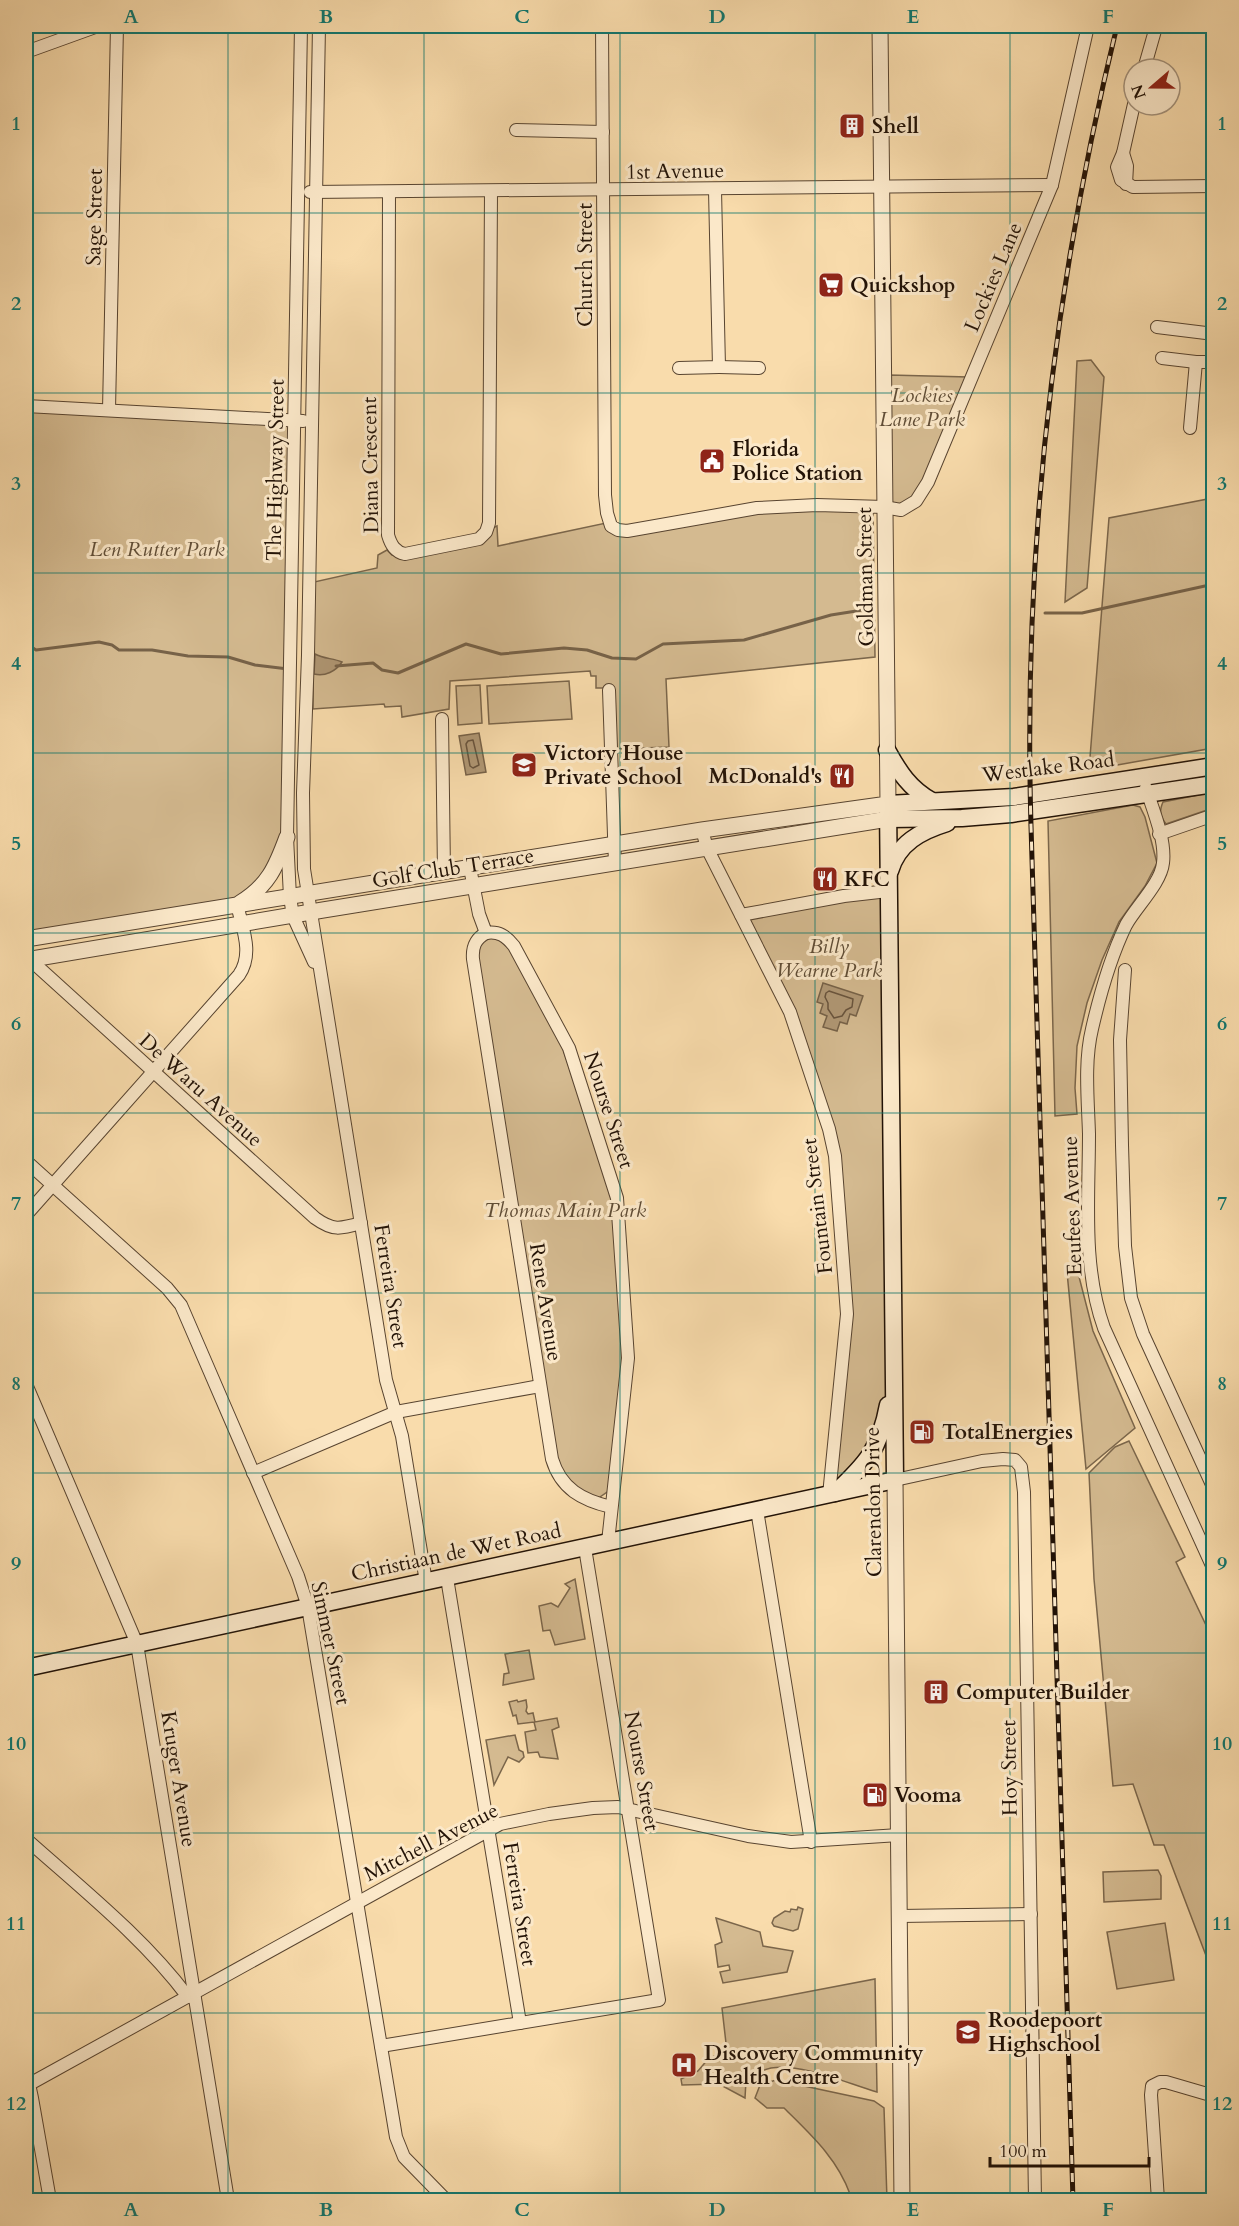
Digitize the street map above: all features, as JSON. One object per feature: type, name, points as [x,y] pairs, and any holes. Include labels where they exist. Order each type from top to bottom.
[{"type":"main road","points":[[887,750],[906,781],[932,801]]},
{"type":"main road","name":"Westlake Road","points":[[888,812],[962,818],[1011,814],[1145,786],[1214,766]]},
{"type":"main road","name":"Westlake Road","points":[[888,812],[932,801],[1214,783]]},
{"type":"main road","name":"Clarendon Drive","points":[[888,812],[895,1480]]},
{"type":"main road","points":[[888,884],[896,856],[910,840],[926,829],[962,818]]},
{"type":"main road","points":[[831,1495],[865,1463],[878,1443],[886,1416],[894,1370]]},
{"type":"main road","name":"Christiaan de Wet Road","points":[[26,1668],[895,1480]]},
{"type":"street","points":[[26,52],[98,26]]},
{"type":"street","name":"Sage Street","points":[[110,410],[117,26]]},
{"type":"street","name":"The Highway Street","points":[[293,916],[287,837],[301,26]]},
{"type":"street","name":"The Highway Street","points":[[311,912],[303,845],[319,26]]},
{"type":"street","name":"Church Street","points":[[602,26],[606,504],[611,526],[627,531],[757,508],[817,505],[884,507]]},
{"type":"street","name":"Goldman Street","points":[[880,26],[888,812]]},
{"type":"street","name":"Lockies Lane","points":[[884,507],[896,510],[905,509],[916,501],[928,482],[1052,185],[1089,26]]},
{"type":"street","points":[[1147,57],[1156,27]]},
{"type":"street","points":[[1131,117],[1123,153],[1127,166],[1126,184],[1133,187],[1214,186]]},
{"type":"street","points":[[516,130],[603,132]]},
{"type":"street","name":"1st Avenue","points":[[299,192],[715,190],[1052,185]]},
{"type":"street","points":[[715,190],[719,367]]},
{"type":"street","name":"Diana Crescent","points":[[389,192],[388,535],[393,548],[405,554],[479,538],[486,532],[489,523],[491,192]]},
{"type":"street","points":[[1157,327],[1214,334]]},
{"type":"street","points":[[1162,358],[1214,362]]},
{"type":"street","points":[[1191,428],[1196,362]]},
{"type":"street","points":[[679,368],[759,368]]},
{"type":"street","points":[[26,406],[311,421]]},
{"type":"street","points":[[609,690],[615,864]]},
{"type":"street","points":[[442,719],[444,873]]},
{"type":"street","name":"Eeufees Avenue","points":[[1145,786],[1164,854],[1161,873],[1127,924],[1117,946],[1091,1032],[1088,1064],[1090,1253],[1096,1304],[1112,1347],[1214,1570]]},
{"type":"street","name":"Golf Club Terrace","points":[[26,939],[702,830],[888,812]]},
{"type":"street","name":"Golf Club Terrace","points":[[27,959],[615,864],[888,812]]},
{"type":"street","points":[[1159,834],[1214,815]]},
{"type":"street","name":"Fountain Street","points":[[702,830],[707,848],[790,1012],[829,1129],[835,1156],[847,1314],[831,1495]]},
{"type":"street","points":[[26,1215],[243,970],[248,953],[237,904],[254,893],[268,879],[277,864],[287,837]]},
{"type":"street","points":[[470,868],[486,933]]},
{"type":"street","points":[[741,915],[844,896],[888,884]]},
{"type":"street","name":"Ferreira Street","points":[[311,912],[386,1380],[405,1454],[426,1582]]},
{"type":"street","name":"Ferreira Street","points":[[293,916],[314,962],[324,994]]},
{"type":"street","name":"Rene Avenue","points":[[486,933],[472,948],[472,959],[552,1460],[559,1477],[566,1486],[585,1499],[611,1507]]},
{"type":"street","name":"Nourse Street","points":[[486,933],[501,934],[507,937],[514,946],[564,1037],[617,1198],[628,1358],[608,1542]]},
{"type":"street","name":"De Waru Avenue","points":[[27,959],[315,1218],[332,1228],[361,1223]]},
{"type":"street","points":[[1125,970],[1120,1040],[1125,1246],[1131,1298],[1143,1334],[1214,1489]]},
{"type":"street","name":"Simmer Street","points":[[26,1161],[167,1288],[181,1305],[298,1576],[308,1607],[399,2147],[410,2165],[446,2200]]},
{"type":"street","name":"Kruger Avenue","points":[[26,1384],[137,1644],[191,1996],[228,2200]]},
{"type":"street","points":[[252,1473],[396,1413],[540,1386]]},
{"type":"street","name":"Hoy Street","points":[[895,1480],[993,1459],[1016,1460],[1021,1467],[1024,1492],[1035,2200]]},
{"type":"street","name":"Clarendon Drive","points":[[895,1480],[902,2200]]},
{"type":"street","points":[[757,1510],[810,1842]]},
{"type":"street","name":"Nourse Street","points":[[520,2023],[659,2000],[585,1548]]},
{"type":"street","name":"Ferreira Street","points":[[447,1578],[520,2023]]},
{"type":"street","name":"Mitchell Avenue","points":[[27,2084],[191,1996],[488,1830],[511,1822],[549,1814],[605,1807],[629,1809],[756,1837],[791,1842],[898,1835]]},
{"type":"street","points":[[26,1839],[145,1948],[191,1996]]},
{"type":"street","points":[[900,1917],[1031,1914]]},
{"type":"street","points":[[381,2046],[520,2023]]},
{"type":"street","points":[[1158,2200],[1151,2091],[1155,2084],[1166,2082],[1214,2096]]},
{"type":"street","points":[[27,2084],[50,2200]]},
{"type":"green space","points":[[1091,360],[1104,377],[1087,588],[1065,602],[1077,361]]},
{"type":"green space","name":"Lockies Lane Park","points":[[889,375],[968,377],[920,490],[904,505],[890,505]]},
{"type":"green space","name":"Len Rutter Park","points":[[26,409],[291,424],[283,837],[274,863],[244,897],[26,933]]},
{"type":"green space","points":[[1213,498],[1213,748],[1089,770],[1109,518]]},
{"type":"green space","points":[[816,508],[873,511],[875,657],[666,679],[669,747],[614,749],[606,688],[596,688],[596,676],[591,676],[590,671],[450,681],[449,709],[402,717],[401,706],[385,707],[384,704],[313,709],[314,582],[377,568],[378,555],[387,550],[392,555],[446,550],[497,526],[498,546],[606,523],[609,528],[757,511]]},
{"type":"green space","points":[[569,681],[572,719],[489,724],[487,686]]},
{"type":"green space","points":[[480,685],[482,723],[458,725],[456,686]]},
{"type":"green space","points":[[1213,792],[1213,808],[1166,824],[1162,818],[1163,802]]},
{"type":"green space","points":[[1133,805],[1140,807],[1145,817],[1157,863],[1145,886],[1119,922],[1102,960],[1087,1003],[1077,1046],[1075,1088],[1077,1114],[1055,1116],[1048,821]]},
{"type":"green space","name":"Billy Wearne Park","points":[[883,895],[887,1395],[879,1433],[833,1488],[849,1350],[834,1134],[746,918]]},
{"type":"green space","name":"Thomas Main Park","points":[[484,937],[505,939],[556,1028],[613,1198],[624,1353],[610,1490],[597,1499],[581,1493],[559,1469],[476,959],[479,942]]},
{"type":"green space","points":[[1077,1269],[1093,1331],[1135,1428],[1086,1469],[1067,1272]]},
{"type":"green space","points":[[1129,1441],[1185,1557],[1176,1562],[1213,1640],[1213,1974],[1164,1845],[1154,1845],[1133,1784],[1113,1786],[1094,1579],[1089,1473],[1115,1447]]},
{"type":"green space","points":[[575,1579],[585,1639],[555,1645],[550,1630],[543,1631],[539,1606],[551,1603],[558,1607],[570,1588],[565,1584]]},
{"type":"green space","points":[[529,1650],[534,1679],[503,1685],[504,1674],[509,1673],[505,1654]]},
{"type":"green space","points":[[517,1700],[518,1702],[526,1700],[526,1711],[528,1714],[533,1713],[535,1722],[557,1718],[559,1727],[552,1730],[558,1759],[540,1757],[538,1752],[528,1753],[525,1732],[536,1730],[534,1722],[518,1724],[509,1702]]},
{"type":"green space","points":[[515,1735],[519,1750],[523,1752],[524,1757],[519,1762],[508,1757],[494,1785],[486,1740]]},
{"type":"green space","points":[[1158,1870],[1161,1876],[1161,1899],[1104,1902],[1103,1872]]},
{"type":"green space","points":[[798,1907],[803,1909],[798,1929],[793,1931],[774,1926],[772,1923],[774,1918],[785,1911],[797,1910]]},
{"type":"green space","points":[[716,1918],[760,1932],[763,1946],[793,1951],[787,1972],[723,1983],[720,1972],[730,1970],[729,1965],[718,1967],[715,1945],[722,1942]]},
{"type":"green space","points":[[1165,1923],[1174,1980],[1117,1989],[1107,1932]]},
{"type":"green space","points":[[875,1979],[877,2092],[810,2071],[783,2067],[764,2070],[746,2081],[745,2098],[719,2084],[682,2085],[681,2079],[698,2071],[709,2058],[727,2052],[722,2008]]},
{"type":"green space","points":[[776,2080],[874,2101],[884,2108],[887,2200],[847,2200],[850,2194],[845,2181],[831,2158],[813,2138],[784,2108],[767,2108],[755,2098],[760,2085]]},
{"type":"water","points":[[315,654],[342,662],[330,672],[322,675],[314,674]]},
{"type":"water","points":[[479,733],[486,772],[466,775],[459,736]]},
{"type":"water","points":[[823,983],[863,996],[856,1016],[850,1014],[847,1024],[840,1022],[837,1031],[823,1027],[827,1016],[820,1013],[823,1004],[817,1002]]},
{"type":"waterway","points":[[1045,613],[1082,613],[1214,584]]},
{"type":"waterway","points":[[336,666],[373,663],[382,670],[398,673],[466,644],[501,654],[564,648],[587,650],[612,658],[636,659],[663,644],[744,640],[831,615],[869,609]]},
{"type":"waterway","points":[[26,645],[36,650],[99,642],[112,645],[119,650],[152,650],[188,656],[228,657],[255,665],[288,669]]},
{"type":"railway","points":[[1073,2200],[1031,826],[1032,624],[1047,423],[1060,323],[1075,224],[1117,26]]},
{"type":"place","name":"Shell","points":[[852,126]]},
{"type":"place","name":"Quickshop","points":[[831,285]]},
{"type":"place","name":"Florida Police Station","points":[[712,461]]},
{"type":"place","name":"Victory House Private School","points":[[524,765]]},
{"type":"place","name":"McDonald's","points":[[842,776]]},
{"type":"place","name":"KFC","points":[[825,879]]},
{"type":"place","name":"TotalEnergies","points":[[922,1432]]},
{"type":"place","name":"Computer Builder","points":[[936,1692]]},
{"type":"place","name":"Vooma","points":[[875,1795]]},
{"type":"place","name":"Roodepoort Highschool","points":[[968,2032]]},
{"type":"place","name":"Discovery Community Health Centre","points":[[684,2065]]}]
